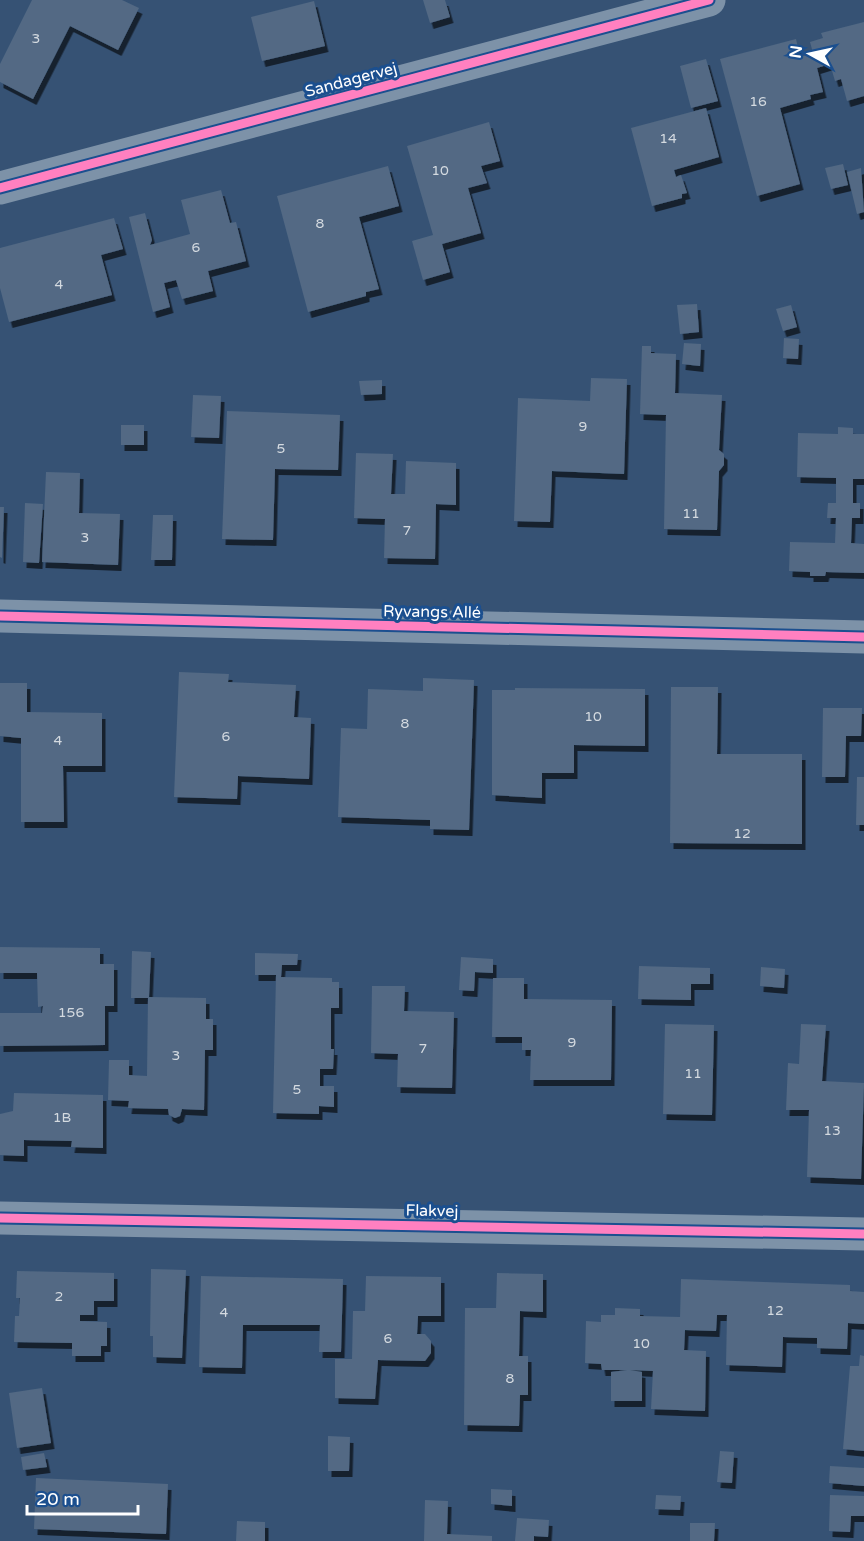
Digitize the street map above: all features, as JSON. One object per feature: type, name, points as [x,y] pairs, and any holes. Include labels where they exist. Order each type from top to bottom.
[{"type":"street","name":"Sandagervej","points":[[0,188],[709,0]]},
{"type":"street","name":"Ryvangs Allé","points":[[0,616],[864,637]]},
{"type":"street","name":"Flakvej","points":[[0,1218],[864,1234]]},
{"type":"building","points":[[32,0],[122,0],[139,8],[118,50],[70,26],[33,99],[0,82],[0,64]]},
{"type":"building","points":[[423,0],[445,0],[450,17],[430,23]]},
{"type":"building","points":[[314,1],[325,46],[262,61],[251,17]]},
{"type":"building","points":[[864,22],[864,96],[847,101],[841,79],[835,81],[830,64],[817,68],[823,92],[810,95],[811,99],[780,108],[800,184],[757,196],[720,59],[796,39],[800,57],[813,53],[810,42],[823,38],[821,33]]},
{"type":"building","points":[[706,59],[718,101],[691,108],[680,66]]},
{"type":"building","points":[[706,108],[719,157],[674,170],[676,177],[681,175],[687,193],[682,194],[682,198],[652,206],[631,128]]},
{"type":"building","points":[[489,122],[500,161],[481,166],[487,183],[468,188],[481,233],[442,244],[450,272],[423,280],[412,241],[433,235],[407,146]]},
{"type":"building","points":[[843,164],[848,185],[831,189],[825,168]]},
{"type":"building","points":[[388,166],[399,206],[359,217],[379,289],[366,292],[366,296],[308,312],[277,196]]},
{"type":"building","points":[[861,168],[864,212],[857,214],[847,172]]},
{"type":"building","points":[[221,190],[230,223],[236,222],[246,261],[208,271],[213,291],[182,299],[176,280],[164,283],[170,307],[153,312],[129,217],[145,213],[152,240],[150,245],[190,234],[181,200]]},
{"type":"building","points":[[114,218],[123,249],[101,255],[112,295],[9,322],[0,288],[0,248]]},
{"type":"building","points":[[697,304],[699,332],[680,334],[677,305]]},
{"type":"building","points":[[791,305],[797,327],[783,331],[776,309]]},
{"type":"building","points":[[784,338],[799,339],[798,359],[783,358]]},
{"type":"building","points":[[684,343],[701,344],[700,366],[682,364]]},
{"type":"building","points":[[642,346],[651,346],[651,353],[676,354],[675,393],[722,395],[719,450],[724,454],[724,465],[719,471],[717,530],[664,529],[666,415],[640,414]]},
{"type":"building","points":[[591,378],[627,379],[624,474],[552,471],[550,522],[514,521],[518,398],[590,401]]},
{"type":"building","points":[[382,380],[382,394],[361,395],[359,381]]},
{"type":"building","points":[[193,395],[221,396],[219,438],[191,437]]},
{"type":"building","points":[[227,411],[340,415],[338,470],[275,469],[273,540],[222,539]]},
{"type":"building","points":[[121,425],[144,425],[144,445],[121,445]]},
{"type":"building","points":[[838,427],[853,428],[853,434],[864,434],[864,479],[853,479],[853,503],[860,503],[860,518],[852,518],[851,543],[864,544],[864,573],[826,572],[825,576],[810,576],[810,572],[789,571],[790,542],[835,543],[836,518],[827,518],[828,503],[836,503],[836,478],[797,477],[798,433],[838,434]]},
{"type":"building","points":[[356,453],[393,454],[391,494],[405,494],[406,461],[456,463],[456,505],[436,504],[435,559],[384,558],[385,519],[354,518]]},
{"type":"building","points":[[46,472],[80,473],[79,513],[120,514],[118,565],[42,562]]},
{"type":"building","points":[[25,503],[43,504],[39,563],[23,562]]},
{"type":"building","points":[[0,507],[4,507],[2,558],[0,557]]},
{"type":"building","points":[[153,515],[173,515],[172,560],[151,560]]},
{"type":"building","points":[[179,672],[229,674],[228,682],[296,685],[294,717],[311,718],[309,779],[238,776],[237,799],[174,797]]},
{"type":"building","points":[[423,678],[474,680],[469,830],[430,829],[430,820],[338,817],[341,728],[367,729],[368,689],[423,691]]},
{"type":"building","points":[[0,683],[27,683],[27,712],[102,713],[102,766],[63,766],[64,822],[21,822],[21,738],[0,736]]},
{"type":"building","points":[[671,687],[718,687],[717,754],[802,754],[802,844],[670,843]]},
{"type":"building","points":[[515,688],[645,689],[645,746],[574,745],[574,773],[542,773],[542,798],[492,795],[492,690],[515,690]]},
{"type":"building","points":[[823,708],[862,708],[861,736],[846,736],[845,777],[822,777]]},
{"type":"building","points":[[857,777],[864,777],[864,825],[856,825]]},
{"type":"building","points":[[0,947],[100,948],[100,964],[114,964],[114,1006],[105,1006],[105,1045],[0,1046],[0,1013],[42,1013],[43,1006],[38,1007],[37,973],[0,973]]},
{"type":"building","points":[[132,951],[151,952],[149,997],[206,998],[206,1019],[213,1019],[213,1050],[205,1050],[204,1110],[182,1109],[180,1116],[175,1118],[169,1115],[168,1109],[128,1108],[129,1101],[108,1100],[109,1060],[129,1060],[129,1075],[147,1076],[148,998],[131,998]]},
{"type":"building","points":[[255,953],[298,954],[297,965],[282,965],[281,977],[332,978],[332,982],[339,982],[339,1008],[331,1008],[333,1069],[320,1069],[320,1086],[334,1086],[334,1107],[319,1106],[319,1114],[273,1113],[276,975],[255,975]]},
{"type":"building","points":[[461,957],[493,959],[493,973],[475,972],[474,991],[459,990]]},
{"type":"building","points":[[639,966],[710,968],[710,984],[691,984],[691,1000],[638,999]]},
{"type":"building","points":[[761,967],[785,969],[784,988],[760,986]]},
{"type":"building","points":[[493,978],[524,978],[524,999],[612,1000],[611,1080],[530,1080],[531,1050],[522,1050],[522,1037],[492,1037]]},
{"type":"building","points":[[372,986],[405,986],[404,1011],[454,1012],[452,1088],[397,1087],[398,1054],[371,1053]]},
{"type":"building","points":[[665,1024],[714,1025],[712,1115],[663,1114]]},
{"type":"building","points":[[801,1024],[826,1025],[822,1081],[864,1083],[861,1179],[807,1177],[809,1110],[786,1110],[788,1063],[799,1064]]},
{"type":"building","points":[[14,1093],[103,1095],[103,1148],[71,1147],[72,1141],[24,1140],[24,1156],[0,1155],[0,1114],[13,1111]]},
{"type":"building","points":[[151,1269],[186,1270],[182,1358],[153,1357],[153,1336],[150,1336]]},
{"type":"building","points":[[17,1271],[114,1273],[114,1301],[94,1301],[94,1315],[80,1315],[80,1321],[107,1322],[107,1346],[101,1346],[101,1356],[72,1356],[72,1343],[14,1342],[15,1316],[19,1316],[20,1298],[16,1298]]},
{"type":"building","points":[[497,1273],[543,1274],[543,1312],[520,1311],[519,1356],[528,1356],[528,1395],[520,1395],[519,1426],[464,1425],[465,1308],[496,1308]]},
{"type":"building","points":[[201,1276],[343,1279],[341,1352],[319,1352],[320,1325],[243,1325],[242,1368],[199,1367]]},
{"type":"building","points":[[366,1276],[441,1277],[441,1316],[418,1316],[417,1334],[425,1334],[431,1341],[431,1353],[425,1361],[378,1360],[375,1399],[335,1398],[335,1359],[352,1359],[353,1311],[365,1311]]},
{"type":"building","points":[[681,1279],[850,1285],[850,1291],[864,1292],[864,1324],[848,1323],[847,1349],[817,1348],[817,1338],[783,1337],[782,1367],[726,1365],[727,1315],[717,1315],[716,1331],[685,1330],[684,1350],[706,1351],[705,1411],[651,1409],[653,1371],[630,1370],[642,1372],[642,1401],[611,1401],[611,1372],[627,1370],[602,1370],[601,1364],[585,1363],[586,1321],[601,1322],[601,1315],[615,1315],[615,1308],[640,1309],[640,1316],[680,1317]]},
{"type":"building","points":[[860,1355],[864,1356],[864,1451],[843,1449],[850,1366],[859,1366]]},
{"type":"building","points":[[42,1388],[51,1443],[17,1448],[9,1393]]},
{"type":"building","points":[[328,1436],[350,1437],[349,1471],[328,1471]]},
{"type":"building","points":[[720,1451],[734,1452],[732,1483],[717,1482]]},
{"type":"building","points":[[44,1453],[47,1467],[23,1470],[21,1457]]},
{"type":"building","points":[[830,1466],[864,1468],[864,1486],[829,1483]]},
{"type":"building","points":[[36,1478],[168,1484],[166,1534],[34,1529]]},
{"type":"building","points":[[491,1489],[512,1490],[512,1506],[491,1504]]},
{"type":"building","points":[[656,1495],[681,1496],[680,1510],[655,1509]]},
{"type":"building","points":[[830,1495],[864,1496],[864,1516],[851,1516],[850,1532],[829,1531]]},
{"type":"building","points":[[425,1500],[448,1501],[447,1534],[492,1536],[492,1541],[424,1541]]},
{"type":"building","points":[[517,1518],[549,1520],[548,1537],[534,1536],[534,1541],[515,1541]]},
{"type":"building","points":[[237,1521],[265,1522],[265,1541],[236,1541]]},
{"type":"building","points":[[690,1523],[715,1523],[714,1541],[690,1541]]},
{"type":"cycle path","points":[[0,188],[709,0]]},
{"type":"cycle path","points":[[0,616],[864,637]]},
{"type":"cycle path","points":[[0,1218],[864,1234]]}]
